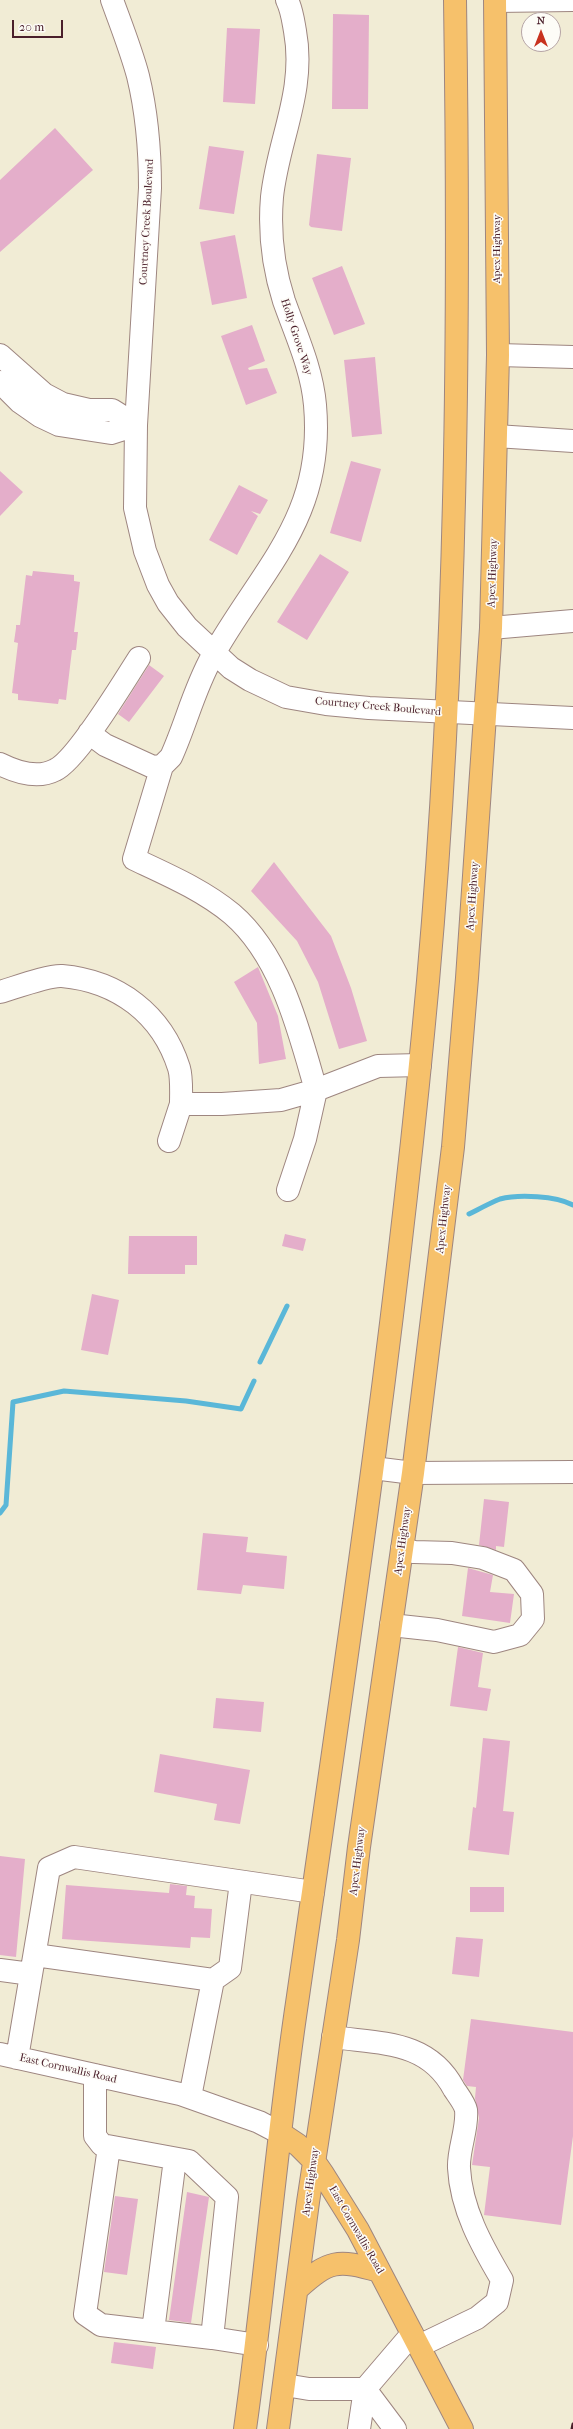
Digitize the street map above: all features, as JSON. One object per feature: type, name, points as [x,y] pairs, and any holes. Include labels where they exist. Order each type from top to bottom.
[{"type":"main road","points":[[246,2429],[257,2345],[280,2133],[373,1468],[396,1288],[428,976],[446,712],[454,547],[458,318],[455,0]]},
{"type":"main road","name":"Apex Highway","points":[[278,2429],[314,2161],[413,1474],[453,1147],[467,978],[491,628],[498,355],[496,1]]},
{"type":"main road","name":"East Cornwallis Road","points":[[280,2133],[298,2145],[314,2161],[358,2230],[462,2429]]},
{"type":"main road","points":[[297,2289],[317,2271],[330,2265],[354,2263],[379,2271]]},
{"type":"street","name":"Courtney Creek Boulevard","points":[[112,0],[138,74],[147,122],[150,153],[150,188],[136,425],[135,508],[145,552],[168,603],[187,628],[214,654],[250,680],[286,697],[326,704],[573,718]]},
{"type":"street","name":"Holly Grove Way","points":[[214,654],[275,562],[299,517],[312,473],[316,436],[315,404],[308,367],[283,299],[274,264],[270,230],[272,196],[297,86],[298,46],[291,8],[287,0]]},
{"type":"street","points":[[496,1],[573,0]]},
{"type":"street","points":[[0,355],[44,394],[63,404],[89,410],[112,410],[136,425]]},
{"type":"street","points":[[498,355],[573,357]]},
{"type":"street","points":[[0,382],[20,402],[40,416],[59,425],[111,433],[136,425]]},
{"type":"street","points":[[496,436],[573,441]]},
{"type":"street","points":[[491,628],[573,621]]},
{"type":"street","points":[[214,654],[197,688],[171,758],[162,766],[134,859],[200,891],[233,915],[259,946],[283,988],[299,1030],[316,1090],[305,1139],[288,1190]]},
{"type":"street","points":[[0,764],[25,773],[40,774],[56,770],[89,733],[139,658]]},
{"type":"street","points":[[89,733],[105,745],[141,762],[153,767],[162,766]]},
{"type":"street","points":[[0,992],[60,976],[100,984],[138,1004],[165,1035],[179,1069],[181,1104],[168,1141]]},
{"type":"street","points":[[181,1104],[281,1100],[316,1090],[378,1066],[420,1065]]},
{"type":"street","points":[[373,1468],[413,1474],[573,1472]]},
{"type":"street","points":[[391,1625],[437,1630],[494,1642],[520,1635],[532,1619],[532,1594],[514,1570],[483,1558],[452,1554],[414,1552],[402,1549]]},
{"type":"street","points":[[8,2056],[33,1965],[50,1868],[74,1857],[313,1892]]},
{"type":"street","points":[[0,1970],[33,1965],[213,1980],[230,1968],[241,1882]]},
{"type":"street","points":[[190,2097],[213,1980]]},
{"type":"street","points":[[333,2037],[412,2049],[432,2060],[449,2080],[466,2110],[459,2168],[472,2224],[502,2280],[497,2302],[477,2318],[415,2340],[366,2389],[359,2429]]},
{"type":"street","name":"East Cornwallis Road","points":[[8,2056],[190,2097],[259,2122],[280,2133]]},
{"type":"street","points":[[95,2075],[95,2136],[102,2145],[189,2161],[227,2197],[212,2338]]},
{"type":"street","points":[[109,2147],[85,2314],[101,2325],[212,2338],[257,2345]]},
{"type":"street","points":[[153,2331],[175,2159]]},
{"type":"street","points":[[285,2385],[309,2389],[366,2389]]},
{"type":"street","points":[[366,2389],[395,2429]]},
{"type":"building","points":[[333,14],[369,15],[368,109],[332,109]]},
{"type":"building","points":[[227,28],[260,29],[255,104],[223,102]]},
{"type":"building","points":[[55,128],[93,170],[0,252],[0,180]]},
{"type":"building","points":[[209,146],[244,151],[234,214],[199,209]]},
{"type":"building","points":[[317,154],[351,158],[342,231],[311,227],[309,225]]},
{"type":"building","points":[[235,235],[247,298],[212,305],[200,242]]},
{"type":"building","points":[[342,266],[365,324],[334,335],[312,278]]},
{"type":"building","points":[[252,325],[265,361],[248,368],[249,370],[267,368],[277,393],[246,405],[221,336]]},
{"type":"building","points":[[375,357],[382,434],[352,437],[344,360]]},
{"type":"building","points":[[351,461],[381,469],[361,542],[330,533]]},
{"type":"building","points":[[0,471],[23,492],[0,516]]},
{"type":"building","points":[[239,485],[268,500],[260,514],[251,511],[258,516],[237,555],[209,540]]},
{"type":"building","points":[[320,554],[349,572],[307,640],[277,622]]},
{"type":"building","points":[[33,571],[74,575],[74,581],[80,582],[74,632],[78,632],[76,650],[72,650],[66,700],[59,699],[58,704],[18,700],[18,694],[12,693],[18,643],[14,642],[16,625],[20,625],[26,575],[32,576]]},
{"type":"building","points":[[149,665],[164,676],[129,722],[118,714]]},
{"type":"building","points":[[274,862],[331,936],[351,988],[367,1041],[339,1049],[318,982],[297,941],[251,891]]},
{"type":"building","points":[[258,967],[278,1016],[286,1059],[259,1064],[257,1023],[234,982]]},
{"type":"building","points":[[285,1234],[306,1239],[303,1251],[282,1246]]},
{"type":"building","points":[[129,1236],[197,1236],[197,1265],[185,1265],[185,1274],[128,1274]]},
{"type":"building","points":[[92,1294],[119,1300],[108,1355],[81,1350]]},
{"type":"building","points":[[484,1499],[509,1502],[504,1547],[496,1546],[496,1550],[479,1545]]},
{"type":"building","points":[[203,1533],[248,1537],[246,1552],[287,1556],[284,1589],[243,1585],[241,1594],[197,1590]]},
{"type":"building","points":[[468,1568],[493,1575],[490,1592],[514,1594],[510,1623],[462,1616]]},
{"type":"building","points":[[458,1647],[483,1653],[478,1687],[491,1689],[487,1711],[450,1706]]},
{"type":"building","points":[[216,1698],[264,1702],[261,1732],[213,1728]]},
{"type":"building","points":[[483,1738],[510,1741],[503,1811],[514,1812],[509,1855],[468,1850],[473,1807],[476,1808]]},
{"type":"building","points":[[160,1754],[250,1770],[240,1824],[214,1820],[217,1804],[154,1792]]},
{"type":"building","points":[[0,1856],[25,1859],[16,1957],[0,1955]]},
{"type":"building","points":[[170,1884],[187,1886],[186,1895],[195,1896],[194,1908],[212,1909],[210,1938],[191,1937],[190,1948],[62,1939],[66,1885],[169,1893]]},
{"type":"building","points":[[470,1887],[504,1887],[504,1912],[470,1912]]},
{"type":"building","points":[[456,1937],[483,1939],[479,1977],[452,1974]]},
{"type":"building","points":[[471,2019],[573,2032],[573,2136],[561,2225],[484,2215],[490,2167],[472,2165],[479,2118],[475,2098],[476,2087],[467,2086],[463,2080]]},
{"type":"building","points":[[187,2192],[209,2197],[191,2323],[169,2320]]},
{"type":"building","points":[[115,2196],[138,2199],[127,2275],[104,2272]]},
{"type":"building","points":[[114,2342],[156,2347],[153,2369],[111,2363]]},
{"type":"waterway","points":[[469,1214],[488,1204],[508,1197],[527,1196],[547,1198],[573,1205]]},
{"type":"waterway","points":[[260,1362],[287,1306]]},
{"type":"waterway","points":[[0,1513],[6,1505],[13,1402],[64,1391],[186,1401],[241,1409],[254,1381]]},
{"type":"railway","points":[[572,2429],[573,2424]]}]
